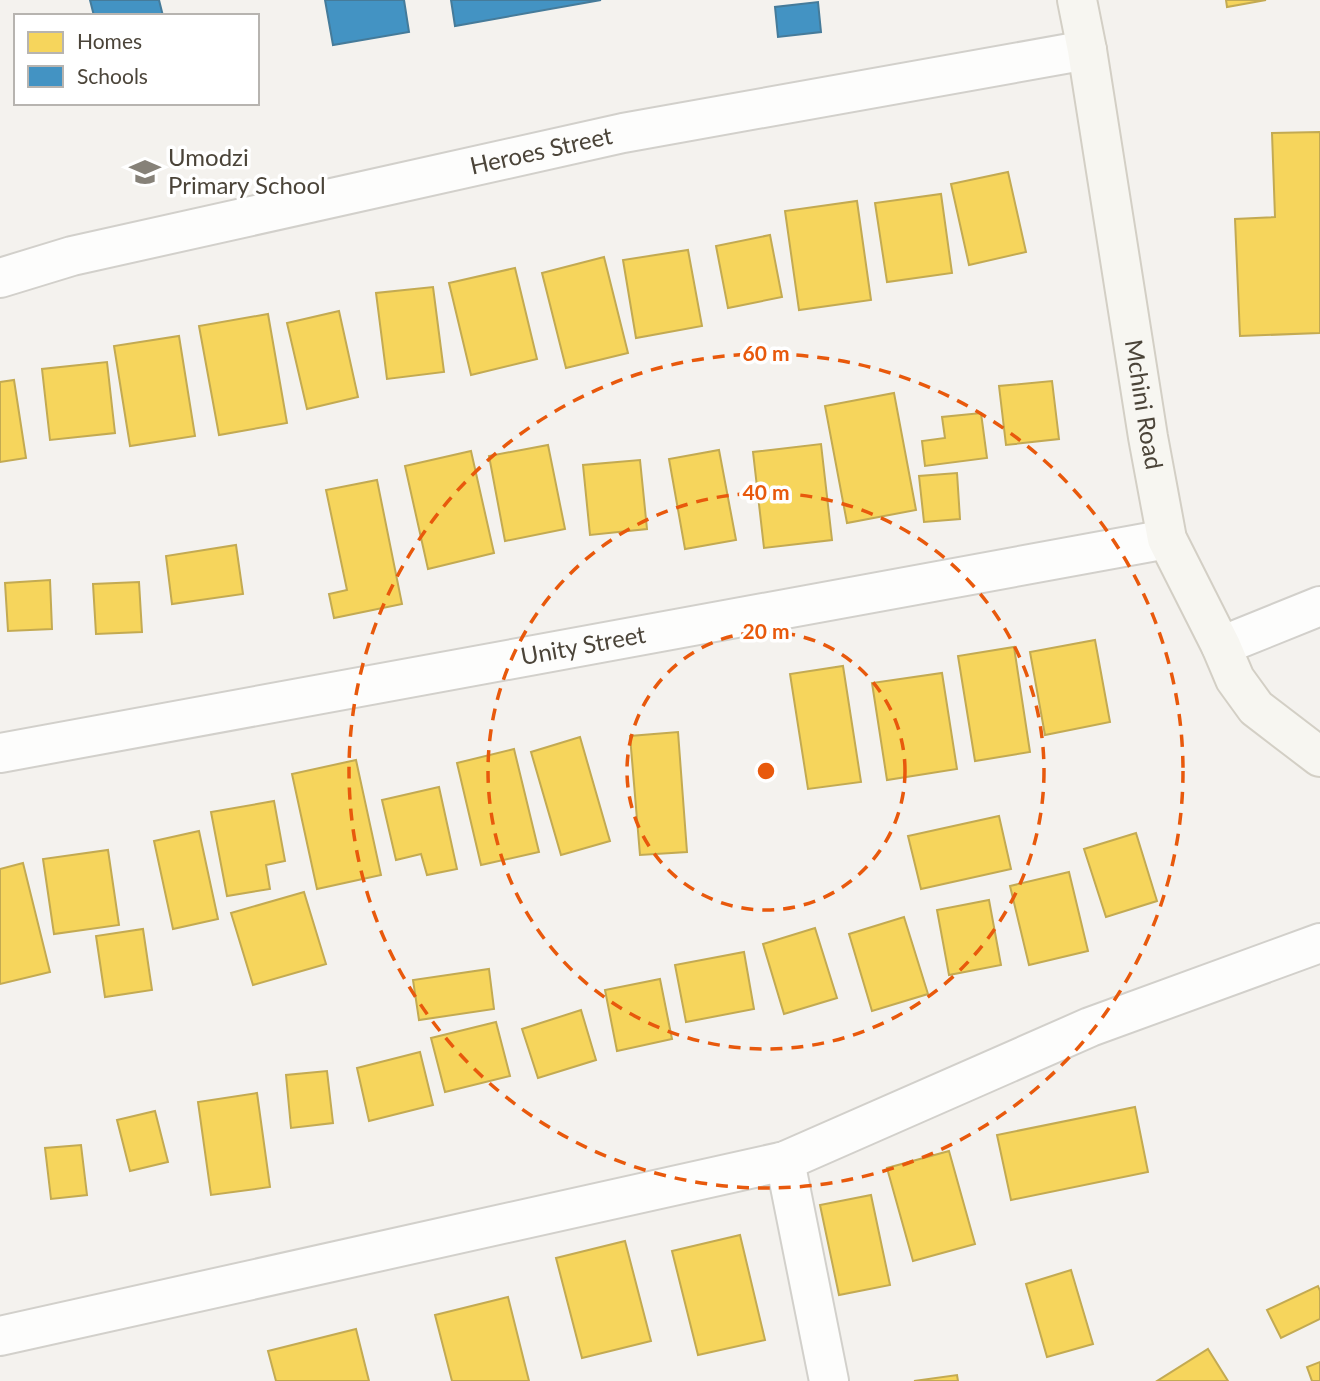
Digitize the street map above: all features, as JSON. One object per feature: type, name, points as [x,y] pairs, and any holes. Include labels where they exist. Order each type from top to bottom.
[{"type":"street","name":"Mchini Road","points":[[1077,0],[1167,539],[1235,679],[1256,708],[1320,757]]},
{"type":"street","name":"Heroes Street","points":[[0,278],[72,256],[623,133],[1087,50]]},
{"type":"street","name":"Unity Street","points":[[0,753],[1167,539]]},
{"type":"street","points":[[1221,646],[1320,606]]},
{"type":"street","points":[[0,1336],[785,1161],[1090,1027],[1320,943]]},
{"type":"street","points":[[785,1161],[829,1381]]},
{"type":"building: Homes","points":[[1226,0],[1266,0],[1227,7]]},
{"type":"building: Homes","points":[[1320,132],[1320,333],[1240,336],[1235,219],[1275,217],[1272,133]]},
{"type":"building: Homes","points":[[1008,172],[1026,252],[969,265],[951,184]]},
{"type":"building: Homes","points":[[941,194],[952,273],[887,282],[875,203]]},
{"type":"building: Homes","points":[[857,201],[871,300],[799,310],[785,211]]},
{"type":"building: Homes","points":[[770,235],[782,297],[728,308],[716,246]]},
{"type":"building: Homes","points":[[688,250],[702,326],[636,338],[623,260]]},
{"type":"building: Homes","points":[[604,257],[628,353],[566,368],[542,273]]},
{"type":"building: Homes","points":[[515,268],[537,359],[471,375],[449,283]]},
{"type":"building: Homes","points":[[433,287],[444,372],[387,379],[376,293]]},
{"type":"building: Homes","points":[[339,311],[358,397],[307,409],[287,323]]},
{"type":"building: Homes","points":[[268,314],[287,423],[219,435],[199,326]]},
{"type":"building: Homes","points":[[179,336],[195,436],[130,446],[114,346]]},
{"type":"building: Homes","points":[[107,362],[115,433],[50,440],[42,369]]},
{"type":"building: Homes","points":[[14,380],[26,458],[0,462],[0,382]]},
{"type":"building: Homes","points":[[1052,381],[1059,439],[1006,445],[999,386]]},
{"type":"building: Homes","points":[[894,393],[916,510],[847,523],[825,406]]},
{"type":"building: Homes","points":[[981,413],[987,458],[925,466],[922,441],[945,438],[942,417]]},
{"type":"building: Homes","points":[[821,444],[832,540],[764,548],[753,452]]},
{"type":"building: Homes","points":[[548,445],[565,529],[505,541],[489,456]]},
{"type":"building: Homes","points":[[719,450],[736,540],[685,549],[669,459]]},
{"type":"building: Homes","points":[[471,451],[494,553],[428,569],[405,466]]},
{"type":"building: Homes","points":[[640,460],[647,529],[590,535],[583,465]]},
{"type":"building: Homes","points":[[957,473],[960,519],[924,522],[919,476]]},
{"type":"building: Homes","points":[[377,480],[402,604],[334,618],[329,594],[347,590],[326,490]]},
{"type":"building: Homes","points":[[236,545],[243,594],[172,604],[166,556]]},
{"type":"building: Homes","points":[[50,580],[52,629],[8,631],[5,583]]},
{"type":"building: Homes","points":[[139,582],[142,632],[96,634],[93,584]]},
{"type":"building: Homes","points":[[1095,640],[1110,722],[1045,735],[1030,652]]},
{"type":"building: Homes","points":[[1014,647],[1030,752],[975,761],[958,656]]},
{"type":"building: Homes","points":[[843,666],[861,782],[808,789],[790,674]]},
{"type":"building: Homes","points":[[942,673],[957,769],[887,780],[872,683]]},
{"type":"building: Homes","points":[[678,732],[687,852],[640,855],[630,736]]},
{"type":"building: Homes","points":[[580,737],[610,841],[561,855],[531,752]]},
{"type":"building: Homes","points":[[514,749],[539,852],[481,865],[457,763]]},
{"type":"building: Homes","points":[[356,760],[381,875],[317,889],[292,774]]},
{"type":"building: Homes","points":[[439,787],[457,869],[427,875],[421,854],[396,860],[382,800]]},
{"type":"building: Homes","points":[[274,801],[285,861],[266,865],[270,889],[227,896],[211,812]]},
{"type":"building: Homes","points":[[999,816],[1011,869],[921,889],[908,836]]},
{"type":"building: Homes","points":[[199,831],[218,919],[173,929],[154,841]]},
{"type":"building: Homes","points":[[1136,833],[1157,901],[1106,917],[1084,849]]},
{"type":"building: Homes","points":[[108,850],[119,925],[54,934],[43,859]]},
{"type":"building: Homes","points":[[23,863],[50,972],[0,984],[0,869]]},
{"type":"building: Homes","points":[[1069,872],[1088,951],[1029,965],[1010,886]]},
{"type":"building: Homes","points":[[304,892],[326,964],[253,985],[231,913]]},
{"type":"building: Homes","points":[[989,900],[1001,965],[949,975],[937,910]]},
{"type":"building: Homes","points":[[904,917],[928,994],[872,1011],[849,934]]},
{"type":"building: Homes","points":[[815,928],[837,998],[784,1014],[763,944]]},
{"type":"building: Homes","points":[[143,929],[152,990],[105,997],[96,936]]},
{"type":"building: Homes","points":[[744,952],[754,1009],[686,1022],[675,965]]},
{"type":"building: Homes","points":[[489,969],[494,1009],[419,1020],[413,980]]},
{"type":"building: Homes","points":[[660,979],[672,1039],[617,1051],[605,990]]},
{"type":"building: Homes","points":[[581,1010],[596,1060],[538,1078],[522,1029]]},
{"type":"building: Homes","points":[[496,1022],[510,1076],[445,1092],[431,1038]]},
{"type":"building: Homes","points":[[420,1052],[433,1105],[369,1121],[357,1068]]},
{"type":"building: Homes","points":[[327,1071],[333,1123],[291,1128],[286,1075]]},
{"type":"building: Homes","points":[[257,1093],[270,1187],[211,1195],[198,1102]]},
{"type":"building: Homes","points":[[1135,1107],[1148,1172],[1011,1200],[997,1135]]},
{"type":"building: Homes","points":[[155,1111],[168,1162],[130,1171],[117,1120]]},
{"type":"building: Homes","points":[[81,1145],[87,1195],[51,1199],[45,1148]]},
{"type":"building: Homes","points":[[949,1151],[975,1244],[913,1261],[887,1168]]},
{"type":"building: Homes","points":[[871,1195],[890,1285],[839,1295],[820,1205]]},
{"type":"building: Homes","points":[[740,1235],[765,1340],[698,1355],[672,1251]]},
{"type":"building: Homes","points":[[625,1241],[651,1341],[582,1358],[556,1258]]},
{"type":"building: Homes","points":[[1071,1270],[1093,1344],[1047,1357],[1026,1284]]},
{"type":"building: Homes","points":[[1318,1286],[1320,1319],[1281,1338],[1267,1310]]},
{"type":"building: Homes","points":[[508,1297],[529,1381],[452,1381],[435,1315]]},
{"type":"building: Homes","points":[[356,1329],[369,1381],[276,1381],[268,1351]]},
{"type":"building: Homes","points":[[1208,1349],[1228,1381],[1157,1381]]},
{"type":"building: Homes","points":[[1320,1362],[1320,1381],[1312,1381],[1307,1367]]},
{"type":"building: Homes","points":[[957,1375],[958,1381],[914,1381]]},
{"type":"building: Schools","points":[[90,0],[159,0],[162,14],[94,14]]},
{"type":"building: Schools","points":[[325,0],[404,0],[409,32],[333,45]]},
{"type":"building: Schools","points":[[451,0],[601,0],[455,26]]},
{"type":"building: Schools","points":[[818,2],[821,32],[778,37],[775,7]]},
{"type":"place","name":"Umodzi Primary School","points":[[145,172]]}]
